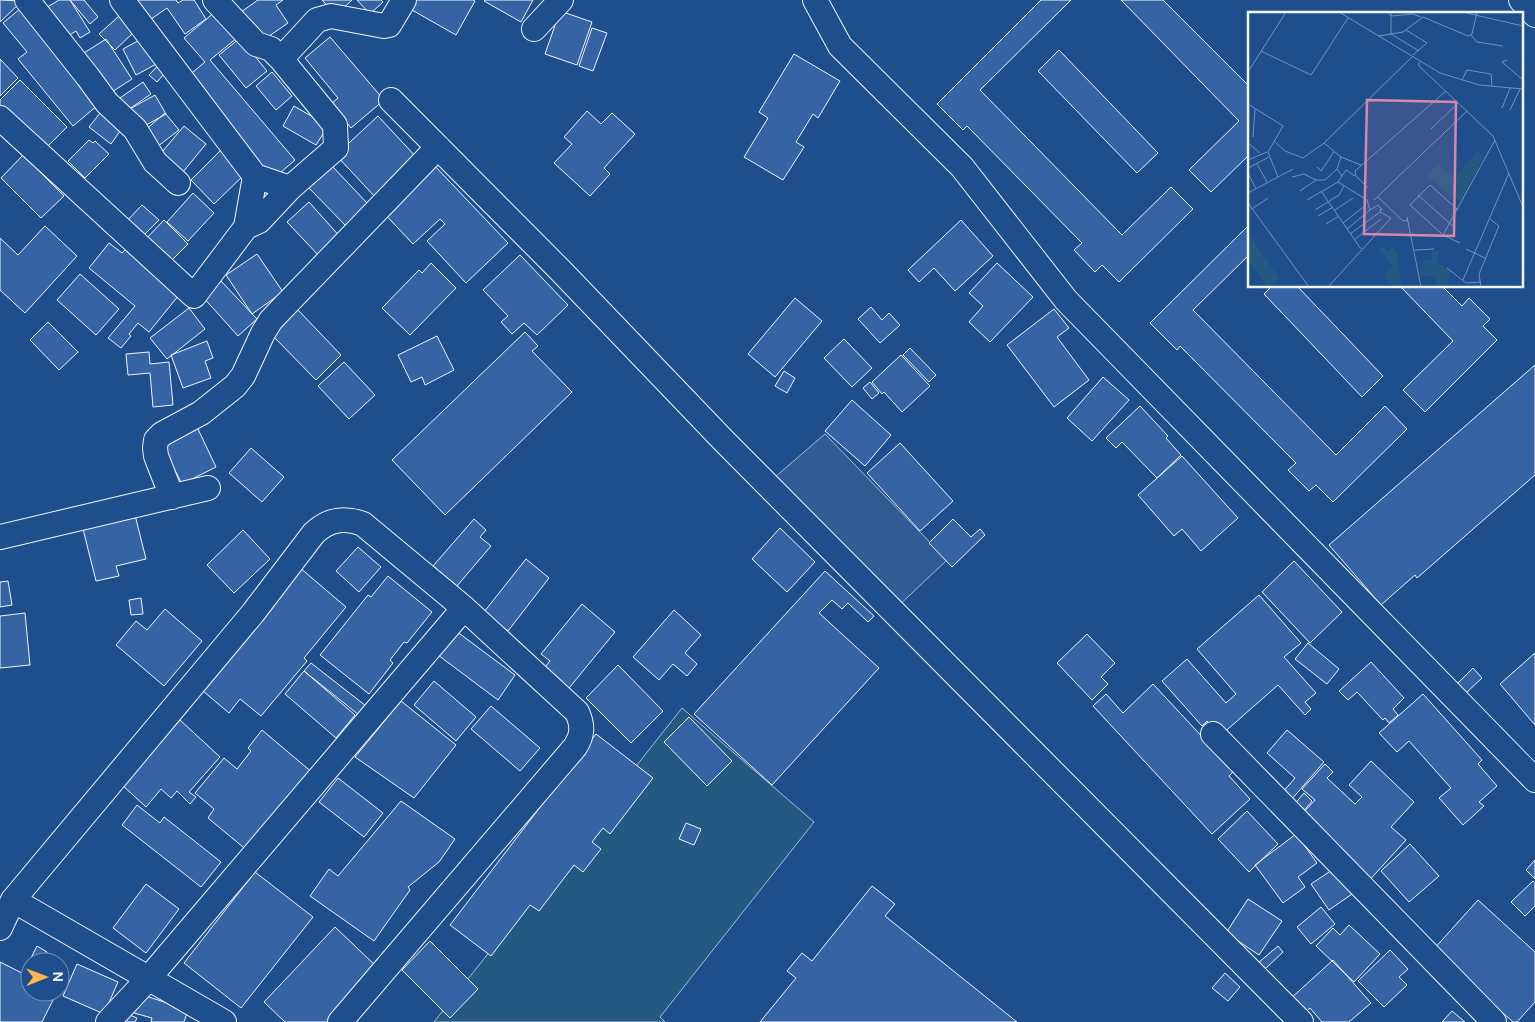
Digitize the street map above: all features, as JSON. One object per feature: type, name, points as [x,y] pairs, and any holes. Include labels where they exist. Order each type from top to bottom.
[{"type":"street","points":[[27,0],[107,103],[135,129],[155,162],[178,183]]},
{"type":"street","points":[[122,0],[255,176],[290,188]]},
{"type":"street","points":[[0,118],[194,296],[246,228],[259,221],[290,188],[336,148],[335,125],[282,59],[271,49],[256,44],[215,0]]},
{"type":"street","points":[[320,0],[345,18]]},
{"type":"street","points":[[282,59],[317,20],[331,16],[384,26],[389,24],[404,0]]},
{"type":"street","points":[[534,29],[561,0]]},
{"type":"street","points":[[815,0],[840,46],[962,167],[1066,300],[1535,780]]},
{"type":"street","points":[[1521,0],[1535,15]]},
{"type":"street","points":[[391,100],[561,271],[730,448],[1301,1022]]},
{"type":"street","points":[[172,497],[156,456],[156,440],[162,434],[201,413],[235,386],[243,376],[271,320],[438,147]]},
{"type":"street","points":[[246,228],[255,176]]},
{"type":"street","points":[[0,537],[208,488]]},
{"type":"street","points":[[0,928],[12,900],[253,613],[314,533],[332,521],[342,519],[353,520],[363,524],[464,608],[576,712],[582,726],[582,734],[575,747],[340,1022]]},
{"type":"street","points":[[108,1022],[148,979],[464,608]]},
{"type":"street","points":[[1213,734],[1494,1022]]},
{"type":"street","points":[[12,900],[224,1022]]},
{"type":"shaded area","points":[[825,434],[947,560],[893,611],[767,484]]},
{"type":"shaded area","points":[[682,708],[814,822],[660,1017],[665,1022],[434,1022]]},
{"type":"building","points":[[0,0],[22,1],[0,22]]},
{"type":"building","points":[[59,0],[70,0],[90,32],[80,38],[76,31],[63,39],[44,9]]},
{"type":"building","points":[[70,0],[84,0],[98,17],[90,24]]},
{"type":"building","points":[[127,0],[176,0],[178,3],[183,0],[194,0],[206,19],[185,34],[167,8],[144,24]]},
{"type":"building","points":[[258,0],[283,0],[276,5],[288,23],[262,41],[241,12]]},
{"type":"building","points":[[322,0],[352,0],[336,15]]},
{"type":"building","points":[[357,0],[381,0],[383,2],[370,14]]},
{"type":"building","points":[[408,0],[475,1],[456,35],[405,6]]},
{"type":"building","points":[[485,0],[533,0],[521,22]]},
{"type":"building","points":[[1041,0],[1071,0],[980,90],[1122,235],[1171,187],[1193,209],[1119,282],[1102,265],[1095,272],[1074,250],[1082,243],[967,126],[963,130],[937,104]]},
{"type":"building","points":[[1121,0],[1163,0],[1248,85],[1248,156],[1211,192],[1189,170],[1239,121]]},
{"type":"building","points":[[27,3],[98,105],[73,126],[18,59],[27,52],[3,23]]},
{"type":"building","points":[[216,11],[238,37],[210,60],[295,160],[273,179],[187,77],[205,62],[184,38]]},
{"type":"building","points":[[560,11],[592,22],[577,65],[545,54]]},
{"type":"building","points":[[119,16],[134,32],[115,50],[99,34]]},
{"type":"building","points":[[592,28],[607,33],[593,71],[579,66]]},
{"type":"building","points":[[147,36],[160,62],[136,75],[123,49]]},
{"type":"building","points":[[330,37],[384,100],[351,128],[331,104],[338,98],[305,58]]},
{"type":"building","points":[[240,38],[267,71],[246,88],[219,55]]},
{"type":"building","points":[[106,39],[132,79],[104,97],[79,56]]},
{"type":"building","points":[[1059,50],[1158,153],[1137,173],[1038,71]]},
{"type":"building","points":[[794,54],[840,81],[818,118],[813,114],[796,142],[804,147],[783,180],[744,157],[768,118],[759,112]]},
{"type":"building","points":[[0,59],[18,78],[0,96]]},
{"type":"building","points":[[164,59],[171,66],[157,82],[149,75]]},
{"type":"building","points":[[272,72],[292,96],[276,110],[256,86]]},
{"type":"building","points":[[20,80],[67,127],[38,156],[0,118],[0,100]]},
{"type":"building","points":[[143,82],[151,94],[125,112],[117,100]]},
{"type":"building","points":[[155,95],[166,114],[139,129],[128,110]]},
{"type":"building","points":[[294,106],[328,126],[316,145],[283,126]]},
{"type":"building","points":[[104,108],[125,124],[111,144],[89,127]]},
{"type":"building","points":[[587,111],[601,124],[612,113],[635,134],[604,168],[610,174],[590,196],[554,163],[572,144],[564,137]]},
{"type":"building","points":[[165,113],[179,130],[157,147],[144,131]]},
{"type":"building","points":[[378,116],[417,158],[376,198],[336,155]]},
{"type":"building","points":[[184,126],[206,144],[178,178],[156,159]]},
{"type":"building","points":[[89,140],[93,143],[95,141],[109,154],[85,178],[68,161]]},
{"type":"building","points":[[224,147],[248,171],[214,204],[191,180]]},
{"type":"building","points":[[23,155],[64,196],[41,218],[1,178]]},
{"type":"building","points":[[431,162],[508,243],[466,283],[427,241],[445,224],[440,219],[413,244],[381,210]]},
{"type":"building","points":[[332,166],[368,204],[346,226],[309,188]]},
{"type":"building","points":[[193,193],[214,213],[188,241],[167,222]]},
{"type":"building","points":[[309,202],[342,239],[321,258],[287,222]]},
{"type":"building","points":[[142,205],[159,220],[139,240],[123,225]]},
{"type":"building","points":[[164,220],[188,244],[166,266],[143,242]]},
{"type":"building","points":[[961,220],[993,256],[955,291],[934,268],[919,282],[908,270]]},
{"type":"building","points":[[45,226],[77,256],[25,313],[0,290],[0,238],[18,255]]},
{"type":"building","points":[[1248,226],[1248,256],[1193,310],[1336,455],[1385,406],[1407,429],[1333,502],[1316,485],[1309,491],[1288,470],[1296,463],[1180,346],[1177,350],[1150,323]]},
{"type":"building","points":[[109,243],[122,253],[125,250],[179,295],[149,332],[138,323],[129,334],[131,336],[121,348],[108,338],[135,306],[89,268]]},
{"type":"building","points":[[257,254],[283,292],[252,314],[226,275]]},
{"type":"building","points":[[520,255],[568,305],[537,335],[524,323],[512,334],[501,322],[508,316],[483,290]]},
{"type":"building","points":[[431,263],[456,288],[410,335],[382,308],[419,270],[422,273]]},
{"type":"building","points":[[997,263],[1033,297],[990,342],[969,322],[983,306],[969,293]]},
{"type":"building","points":[[80,274],[119,309],[96,335],[57,300]]},
{"type":"building","points":[[221,281],[257,319],[238,336],[203,297]]},
{"type":"building","points":[[1270,288],[1299,288],[1383,376],[1362,397],[1264,294]]},
{"type":"building","points":[[1402,288],[1444,288],[1462,306],[1469,298],[1490,319],[1483,326],[1497,340],[1425,412],[1403,390],[1453,341]]},
{"type":"building","points":[[795,298],[822,321],[775,377],[748,354]]},
{"type":"building","points":[[871,307],[882,320],[889,313],[900,325],[880,343],[858,319]]},
{"type":"building","points":[[189,308],[205,329],[167,359],[150,338]]},
{"type":"building","points":[[1054,309],[1069,328],[1057,337],[1089,380],[1054,407],[1007,345]]},
{"type":"building","points":[[298,310],[341,355],[316,380],[272,335]]},
{"type":"building","points":[[48,322],[78,352],[59,370],[30,340]]},
{"type":"building","points":[[525,332],[538,346],[532,351],[572,392],[445,515],[392,460]]},
{"type":"building","points":[[437,336],[454,370],[425,385],[422,377],[411,382],[398,355]]},
{"type":"building","points":[[844,339],[872,368],[852,387],[824,358]]},
{"type":"building","points":[[207,341],[213,358],[205,361],[211,378],[183,388],[171,355]]},
{"type":"building","points":[[910,348],[936,375],[929,382],[903,355]]},
{"type":"building","points":[[149,352],[150,364],[169,362],[173,405],[153,407],[150,373],[128,375],[126,354]]},
{"type":"building","points":[[901,355],[930,386],[902,412],[872,382]]},
{"type":"building","points":[[344,362],[375,395],[349,419],[318,386]]},
{"type":"building","points":[[1535,365],[1535,475],[1417,578],[1415,575],[1381,605],[1329,545]]},
{"type":"building","points":[[784,371],[795,378],[787,393],[775,386]]},
{"type":"building","points":[[1103,377],[1129,400],[1092,441],[1067,418]]},
{"type":"building","points":[[870,382],[879,393],[872,399],[863,388]]},
{"type":"building","points":[[852,400],[891,435],[865,466],[825,431]]},
{"type":"building","points":[[1140,406],[1168,436],[1166,438],[1181,455],[1157,478],[1122,442],[1116,448],[1106,438]]},
{"type":"building","points":[[197,427],[216,467],[182,484],[162,445]]},
{"type":"building","points":[[900,443],[953,501],[920,531],[867,473]]},
{"type":"building","points":[[251,448],[284,477],[262,502],[229,473]]},
{"type":"building","points":[[1182,456],[1238,518],[1201,551],[1182,529],[1174,536],[1138,495]]},
{"type":"building","points":[[134,511],[146,559],[116,566],[119,576],[96,581],[82,525]]},
{"type":"building","points":[[474,519],[486,530],[480,537],[491,546],[457,586],[433,566]]},
{"type":"building","points":[[953,519],[971,537],[980,529],[985,535],[952,567],[929,543]]},
{"type":"building","points":[[780,528],[815,562],[787,592],[752,559]]},
{"type":"building","points":[[243,530],[270,559],[234,593],[207,565]]},
{"type":"building","points":[[358,547],[381,567],[359,592],[336,571]]},
{"type":"building","points":[[526,559],[549,578],[508,631],[484,612]]},
{"type":"building","points":[[1294,561],[1342,612],[1310,643],[1262,592]]},
{"type":"building","points":[[299,567],[346,607],[304,658],[307,661],[261,716],[240,699],[229,713],[203,691]]},
{"type":"building","points":[[825,571],[874,616],[868,622],[848,603],[842,609],[832,600],[819,613],[879,668],[772,785],[694,714]]},
{"type":"building","points":[[388,576],[432,612],[407,643],[404,642],[390,660],[393,663],[369,694],[320,655],[368,595],[371,597]]},
{"type":"building","points":[[8,581],[12,605],[0,607],[0,582]]},
{"type":"building","points":[[1259,595],[1301,643],[1284,657],[1316,693],[1305,702],[1311,709],[1305,715],[1278,685],[1220,736],[1207,721],[1202,726],[1162,681],[1187,659],[1226,703],[1236,694],[1197,649]]},
{"type":"building","points":[[141,598],[143,614],[131,615],[129,600]]},
{"type":"building","points":[[582,604],[615,632],[565,693],[540,673],[550,661],[541,654]]},
{"type":"building","points":[[165,609],[202,641],[164,686],[116,645],[136,621],[147,630]]},
{"type":"building","points":[[674,610],[701,635],[685,653],[697,664],[687,676],[673,664],[659,680],[633,657]]},
{"type":"building","points":[[25,613],[30,665],[0,668],[0,616]]},
{"type":"building","points":[[456,631],[515,675],[498,700],[438,655]]},
{"type":"building","points":[[1087,634],[1115,663],[1101,677],[1108,684],[1092,700],[1057,663]]},
{"type":"building","points":[[1308,643],[1339,669],[1327,684],[1295,659]]},
{"type":"building","points":[[1535,653],[1535,725],[1500,684]]},
{"type":"building","points":[[1371,662],[1404,698],[1393,709],[1398,715],[1389,723],[1385,718],[1383,720],[1357,692],[1348,700],[1339,691]]},
{"type":"building","points":[[311,663],[366,706],[359,715],[304,671]]},
{"type":"building","points":[[618,665],[663,711],[631,743],[586,698]]},
{"type":"building","points":[[1473,668],[1482,678],[1466,693],[1457,684]]},
{"type":"building","points":[[304,671],[355,715],[336,738],[285,694]]},
{"type":"building","points":[[434,681],[476,717],[456,741],[414,705]]},
{"type":"building","points":[[1153,684],[1234,771],[1229,776],[1250,799],[1212,834],[1093,706],[1106,694],[1123,713]]},
{"type":"building","points":[[1423,694],[1482,760],[1478,764],[1497,786],[1479,802],[1484,806],[1463,825],[1439,798],[1451,788],[1409,741],[1397,752],[1379,733]]},
{"type":"building","points":[[401,701],[456,745],[414,798],[355,757]]},
{"type":"building","points":[[491,706],[540,748],[520,771],[471,729]]},
{"type":"building","points":[[689,717],[732,761],[707,786],[664,742]]},
{"type":"building","points":[[180,720],[220,757],[189,792],[196,797],[190,804],[177,791],[171,798],[161,789],[146,807],[120,783]]},
{"type":"building","points":[[262,730],[314,774],[249,852],[208,818],[214,809],[195,793],[224,758],[237,769],[251,751],[248,748]]},
{"type":"building","points":[[1287,730],[1324,762],[1291,800],[1282,793],[1295,778],[1267,753]]},
{"type":"building","points":[[596,734],[653,778],[610,834],[603,828],[592,842],[601,849],[583,872],[574,865],[539,911],[530,905],[491,956],[450,925]]},
{"type":"building","points":[[1371,761],[1414,802],[1391,827],[1406,840],[1366,884],[1303,813],[1315,800],[1302,789],[1325,764],[1333,772],[1327,778],[1355,804],[1362,797],[1349,785]]},
{"type":"building","points":[[338,778],[383,813],[364,837],[319,802]]},
{"type":"building","points":[[1304,793],[1312,801],[1302,813],[1293,806]]},
{"type":"building","points":[[401,801],[455,839],[439,862],[408,887],[410,890],[374,941],[310,896],[329,869],[338,876]]},
{"type":"building","points":[[137,805],[160,823],[164,817],[221,862],[201,887],[122,825]]},
{"type":"building","points":[[1247,811],[1278,844],[1249,872],[1218,839]]},
{"type":"building","points":[[686,823],[701,829],[694,845],[679,839]]},
{"type":"building","points":[[1296,834],[1317,863],[1298,877],[1305,887],[1283,903],[1255,865]]},
{"type":"building","points":[[1410,844],[1439,876],[1409,902],[1381,871]]},
{"type":"building","points":[[1535,860],[1535,879],[1526,870]]},
{"type":"building","points":[[1338,866],[1355,892],[1329,910],[1311,884]]},
{"type":"building","points":[[255,872],[313,917],[241,1008],[184,963]]},
{"type":"building","points":[[1533,881],[1535,883],[1535,906],[1525,916],[1511,902]]},
{"type":"building","points":[[146,884],[179,909],[146,953],[113,928]]},
{"type":"building","points":[[872,886],[895,904],[885,916],[1017,1022],[760,1022],[796,978],[787,971],[802,953],[812,961]]},
{"type":"building","points":[[1248,899],[1282,921],[1259,955],[1226,933]]},
{"type":"building","points":[[1478,900],[1535,952],[1535,1002],[1517,1022],[1513,1022],[1433,950]]},
{"type":"building","points":[[1321,907],[1335,924],[1311,944],[1297,927]]},
{"type":"building","points":[[1349,925],[1380,954],[1354,982],[1316,946],[1333,928],[1340,935]]},
{"type":"building","points":[[335,927],[378,968],[331,1022],[285,1022],[264,1002]]},
{"type":"building","points":[[430,941],[478,989],[450,1018],[402,970]]},
{"type":"building","points":[[37,946],[47,952],[34,952]]},
{"type":"building","points":[[1278,946],[1283,952],[1264,970],[1258,963]]},
{"type":"building","points":[[1390,950],[1408,969],[1399,977],[1407,985],[1384,1007],[1358,981]]},
{"type":"building","points":[[1333,960],[1371,1003],[1349,1022],[1322,1022],[1310,1008],[1302,1015],[1289,1000]]},
{"type":"building","points":[[0,962],[20,972],[20,1002],[52,1002],[42,1022],[0,1022]]},
{"type":"building","points":[[77,964],[118,982],[104,1014],[70,999],[70,980]]},
{"type":"building","points":[[1225,973],[1240,987],[1228,1001],[1212,988]]},
{"type":"building","points":[[140,994],[188,1010],[184,1022],[151,1022],[152,1018],[134,1013]]},
{"type":"building","points":[[120,1011],[137,1018],[135,1022],[116,1022]]},
{"type":"building","points":[[1452,1011],[1465,1022],[1442,1022]]}]
